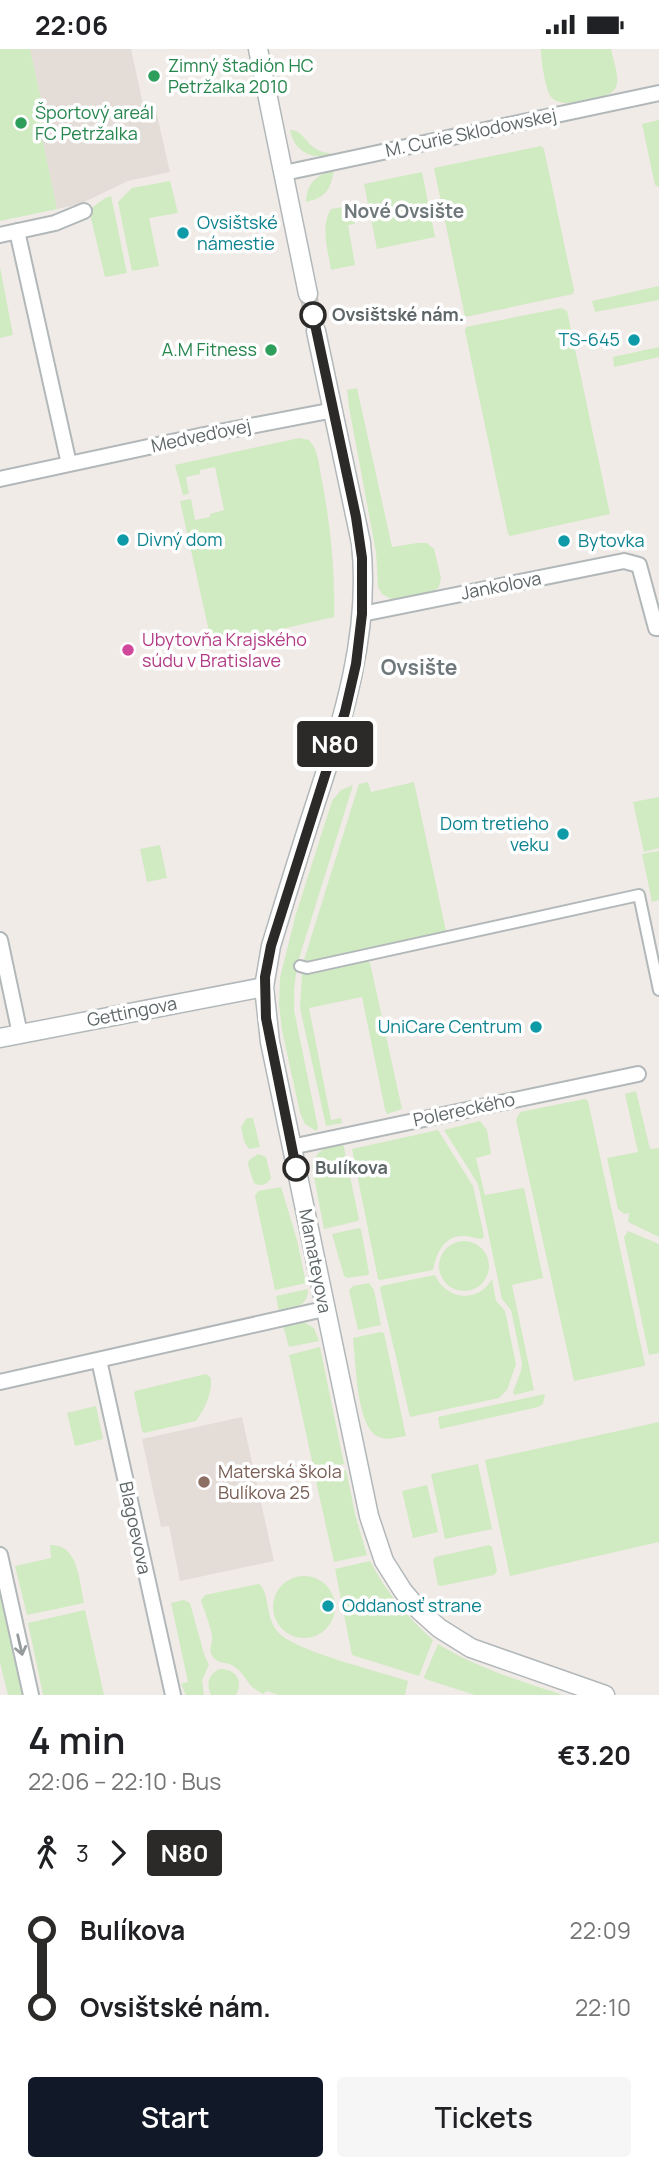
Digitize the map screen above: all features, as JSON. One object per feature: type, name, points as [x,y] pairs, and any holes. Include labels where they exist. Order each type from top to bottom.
[{"type":"street","points":[[258,49],[308,294]]},
{"type":"street","name":"M. Curie Sklodowskej","points":[[284,173],[659,93]]},
{"type":"street","points":[[0,235],[55,223],[84,211]]},
{"type":"street","points":[[16,231],[69,464]]},
{"type":"street","name":"Mamateyova","points":[[316,331],[360,543],[363,572],[362,614],[351,687],[271,946],[264,987],[268,1035],[324,1309],[369,1516],[384,1561],[398,1584],[413,1604],[454,1639],[518,1666],[605,1695]]},
{"type":"street","name":"Medveďovej","points":[[0,479],[334,410]]},
{"type":"street","name":"Jankolova","points":[[362,614],[624,561],[639,565],[658,628]]},
{"type":"street","points":[[300,966],[307,968],[639,895],[659,991]]},
{"type":"street","points":[[0,940],[20,1034]]},
{"type":"street","name":"Gettingova","points":[[0,1038],[264,987]]},
{"type":"street","name":"Polereckého","points":[[291,1147],[638,1074]]},
{"type":"street","points":[[0,1382],[324,1309]]},
{"type":"street","name":"Blagoevova","points":[[99,1360],[173,1695]]},
{"type":"street","points":[[0,1555],[31,1695]]},
{"type":"shaded area","points":[[30,49],[131,49],[143,104],[154,102],[170,172],[128,181],[80,204],[57,209],[42,137],[43,109]]},
{"type":"shaded area","name":"Materská škola Bulíkova 25","points":[[242,1417],[274,1561],[180,1581],[169,1526],[161,1527],[142,1439]]},
{"type":"green space","name":"Športový areál FC Petržalka","points":[[0,49],[30,49],[43,109],[42,137],[57,209],[0,221]]},
{"type":"green space","points":[[541,49],[611,49],[617,73],[616,87],[612,92],[595,100],[574,103],[556,101],[547,88]]},
{"type":"green space","points":[[659,120],[659,187],[655,185],[642,124]]},
{"type":"green space","points":[[290,130],[299,133],[315,148],[331,155],[317,156],[304,152],[295,143]]},
{"type":"green space","points":[[541,146],[544,149],[573,294],[465,317],[434,168]]},
{"type":"green space","points":[[334,170],[326,192],[319,198],[306,202],[308,190],[314,181],[322,174]]},
{"type":"green space","points":[[422,172],[435,237],[377,249],[364,184]]},
{"type":"green space","points":[[170,181],[178,213],[149,218],[159,266],[132,271],[118,202],[132,188]]},
{"type":"green space","points":[[111,196],[127,273],[105,277],[89,210]]},
{"type":"green space","points":[[351,206],[355,224],[348,225],[355,265],[331,270],[326,239],[328,216],[331,209]]},
{"type":"green space","points":[[0,267],[13,335],[0,338]]},
{"type":"green space","points":[[659,286],[659,300],[595,312],[592,301]]},
{"type":"green space","points":[[561,308],[567,311],[610,514],[510,536],[465,331],[466,327]]},
{"type":"green space","points":[[659,347],[659,357],[614,367],[613,357]]},
{"type":"green space","points":[[357,388],[392,547],[427,543],[434,549],[441,578],[439,587],[432,592],[395,601],[382,594],[378,587],[376,552],[347,390]]},
{"type":"green space","points":[[299,438],[309,440],[317,454],[332,549],[334,617],[212,645],[180,501],[191,499],[195,520],[224,510],[215,467],[186,477],[189,494],[183,495],[175,465]]},
{"type":"green space","points":[[368,782],[371,792],[414,782],[446,931],[303,963],[359,784]]},
{"type":"green space","points":[[353,785],[297,965],[294,991],[294,1010],[318,1128],[316,1131],[305,1124],[300,1113],[282,1030],[280,978],[296,914],[332,801],[341,790]]},
{"type":"green space","points":[[659,797],[659,848],[644,852],[633,802]]},
{"type":"green space","points":[[160,845],[167,878],[147,882],[140,849]]},
{"type":"green space","points":[[659,851],[659,900],[652,902],[642,854]]},
{"type":"green space","points":[[366,960],[370,963],[402,1109],[387,1114],[385,1109],[362,997],[309,1008],[331,1120],[341,1118],[342,1123],[326,1126],[300,1008],[302,974]]},
{"type":"green space","points":[[636,1091],[650,1149],[659,1148],[659,1237],[628,1222],[629,1213],[624,1214],[618,1209],[607,1158],[638,1152],[625,1094]]},
{"type":"green space","points":[[585,1099],[588,1101],[645,1364],[574,1381],[516,1120],[520,1112]]},
{"type":"green space","points":[[247,1118],[253,1118],[260,1147],[249,1149],[244,1141],[241,1127]]},
{"type":"green space","points":[[480,1121],[487,1130],[491,1154],[476,1158],[485,1195],[524,1188],[543,1278],[512,1285],[534,1390],[514,1395],[522,1363],[511,1310],[502,1299],[478,1184],[444,1130]]},
{"type":"green space","points":[[438,1130],[473,1186],[484,1236],[482,1239],[467,1236],[452,1238],[439,1251],[433,1270],[380,1280],[352,1149]]},
{"type":"green space","points":[[343,1143],[359,1219],[324,1229],[312,1166],[323,1149]]},
{"type":"green space","points":[[258,1154],[266,1157],[271,1178],[261,1185],[254,1183],[248,1165],[249,1160]]},
{"type":"green space","points":[[281,1187],[297,1240],[306,1283],[275,1290],[255,1196],[258,1191]]},
{"type":"green space","points":[[359,1228],[369,1273],[347,1278],[344,1276],[332,1234]]},
{"type":"green space","points":[[628,1231],[659,1244],[659,1353],[649,1355],[624,1237]]},
{"type":"green space","points":[[464,1241],[481,1249],[489,1266],[481,1283],[464,1291],[447,1283],[439,1266],[447,1249]]},
{"type":"green space","points":[[435,1275],[447,1290],[462,1296],[479,1292],[492,1279],[496,1301],[505,1311],[516,1364],[507,1390],[499,1398],[410,1417],[380,1289],[381,1286]]},
{"type":"green space","points":[[369,1283],[374,1290],[381,1325],[358,1330],[349,1290],[353,1286]]},
{"type":"green space","points":[[308,1289],[303,1303],[279,1312],[276,1296]]},
{"type":"green space","points":[[304,1322],[314,1328],[319,1341],[289,1347],[283,1326]]},
{"type":"green space","points":[[384,1333],[406,1436],[389,1439],[379,1437],[371,1431],[361,1408],[353,1338]]},
{"type":"green space","points":[[320,1347],[344,1464],[314,1470],[289,1355]]},
{"type":"green space","points":[[206,1374],[211,1378],[209,1396],[196,1421],[144,1433],[142,1431],[135,1391]]},
{"type":"green space","points":[[545,1394],[543,1404],[538,1407],[440,1429],[438,1417]]},
{"type":"green space","points":[[96,1406],[103,1439],[75,1446],[67,1413]]},
{"type":"green space","points":[[659,1422],[659,1542],[510,1576],[485,1460]]},
{"type":"green space","points":[[478,1464],[492,1529],[445,1539],[431,1474]]},
{"type":"green space","points":[[346,1470],[367,1555],[334,1562],[315,1477]]},
{"type":"green space","points":[[427,1485],[438,1532],[413,1538],[402,1491]]},
{"type":"green space","points":[[50,1545],[60,1546],[72,1557],[79,1575],[84,1603],[27,1615],[15,1566],[51,1558]]},
{"type":"green space","points":[[489,1545],[492,1547],[497,1571],[494,1575],[438,1585],[433,1560],[435,1557]]},
{"type":"green space","points":[[370,1561],[398,1603],[433,1640],[419,1676],[352,1655],[335,1569]]},
{"type":"green space","points":[[304,1576],[326,1585],[335,1607],[326,1629],[304,1638],[282,1629],[273,1607],[282,1585]]},
{"type":"green space","points":[[0,1582],[25,1695],[8,1695],[0,1663]]},
{"type":"green space","points":[[259,1584],[263,1588],[274,1627],[288,1640],[320,1654],[408,1681],[405,1695],[278,1695],[267,1691],[263,1694],[235,1667],[217,1661],[211,1654],[212,1634],[201,1600],[205,1595]]},
{"type":"green space","points":[[184,1600],[190,1603],[209,1665],[202,1680],[204,1695],[186,1695],[181,1684],[188,1682],[171,1603]]},
{"type":"green space","points":[[85,1610],[104,1695],[43,1695],[28,1623]]},
{"type":"green space","points":[[438,1644],[483,1667],[563,1695],[475,1695],[425,1679]]},
{"type":"green space","points":[[220,1669],[230,1671],[237,1677],[239,1685],[236,1695],[211,1695],[209,1680]]},
{"type":"tunnel","points":[[308,294],[316,331]]},
{"type":"bus line","name":"N80","points":[[296,1168],[267,1027],[265,977],[271,946],[345,712],[360,637],[363,572],[356,517],[313,315]]},
{"type":"place","name":"Zimný štadión HC Petržalka 2010","points":[[154,76]]},
{"type":"place","name":"Športový areál FC Petržalka","points":[[21,123]]},
{"type":"place","name":"Ovsištské námestie","points":[[183,233]]},
{"type":"place","name":"Ovsištské nám.","points":[[313,315]]},
{"type":"place","name":"TS-645","points":[[634,340]]},
{"type":"place","name":"A.M Fitness","points":[[271,350]]},
{"type":"place","name":"Divný dom","points":[[123,540]]},
{"type":"place","name":"Bytovka","points":[[564,541]]},
{"type":"place","name":"Ubytovňa Krajského súdu v Bratislave","points":[[128,650]]},
{"type":"place","name":"Dom tretieho veku","points":[[563,834]]},
{"type":"place","name":"UniCare Centrum","points":[[536,1027]]},
{"type":"place","name":"Bulíkova","points":[[296,1168]]},
{"type":"place","name":"Materská škola Bulíkova 25","points":[[204,1482]]},
{"type":"place","name":"Oddanosť strane","points":[[328,1606]]},
{"type":"district","name":"Nové Ovsište","points":[[404,211]]},
{"type":"district","name":"Ovsište","points":[[419,668]]}]
